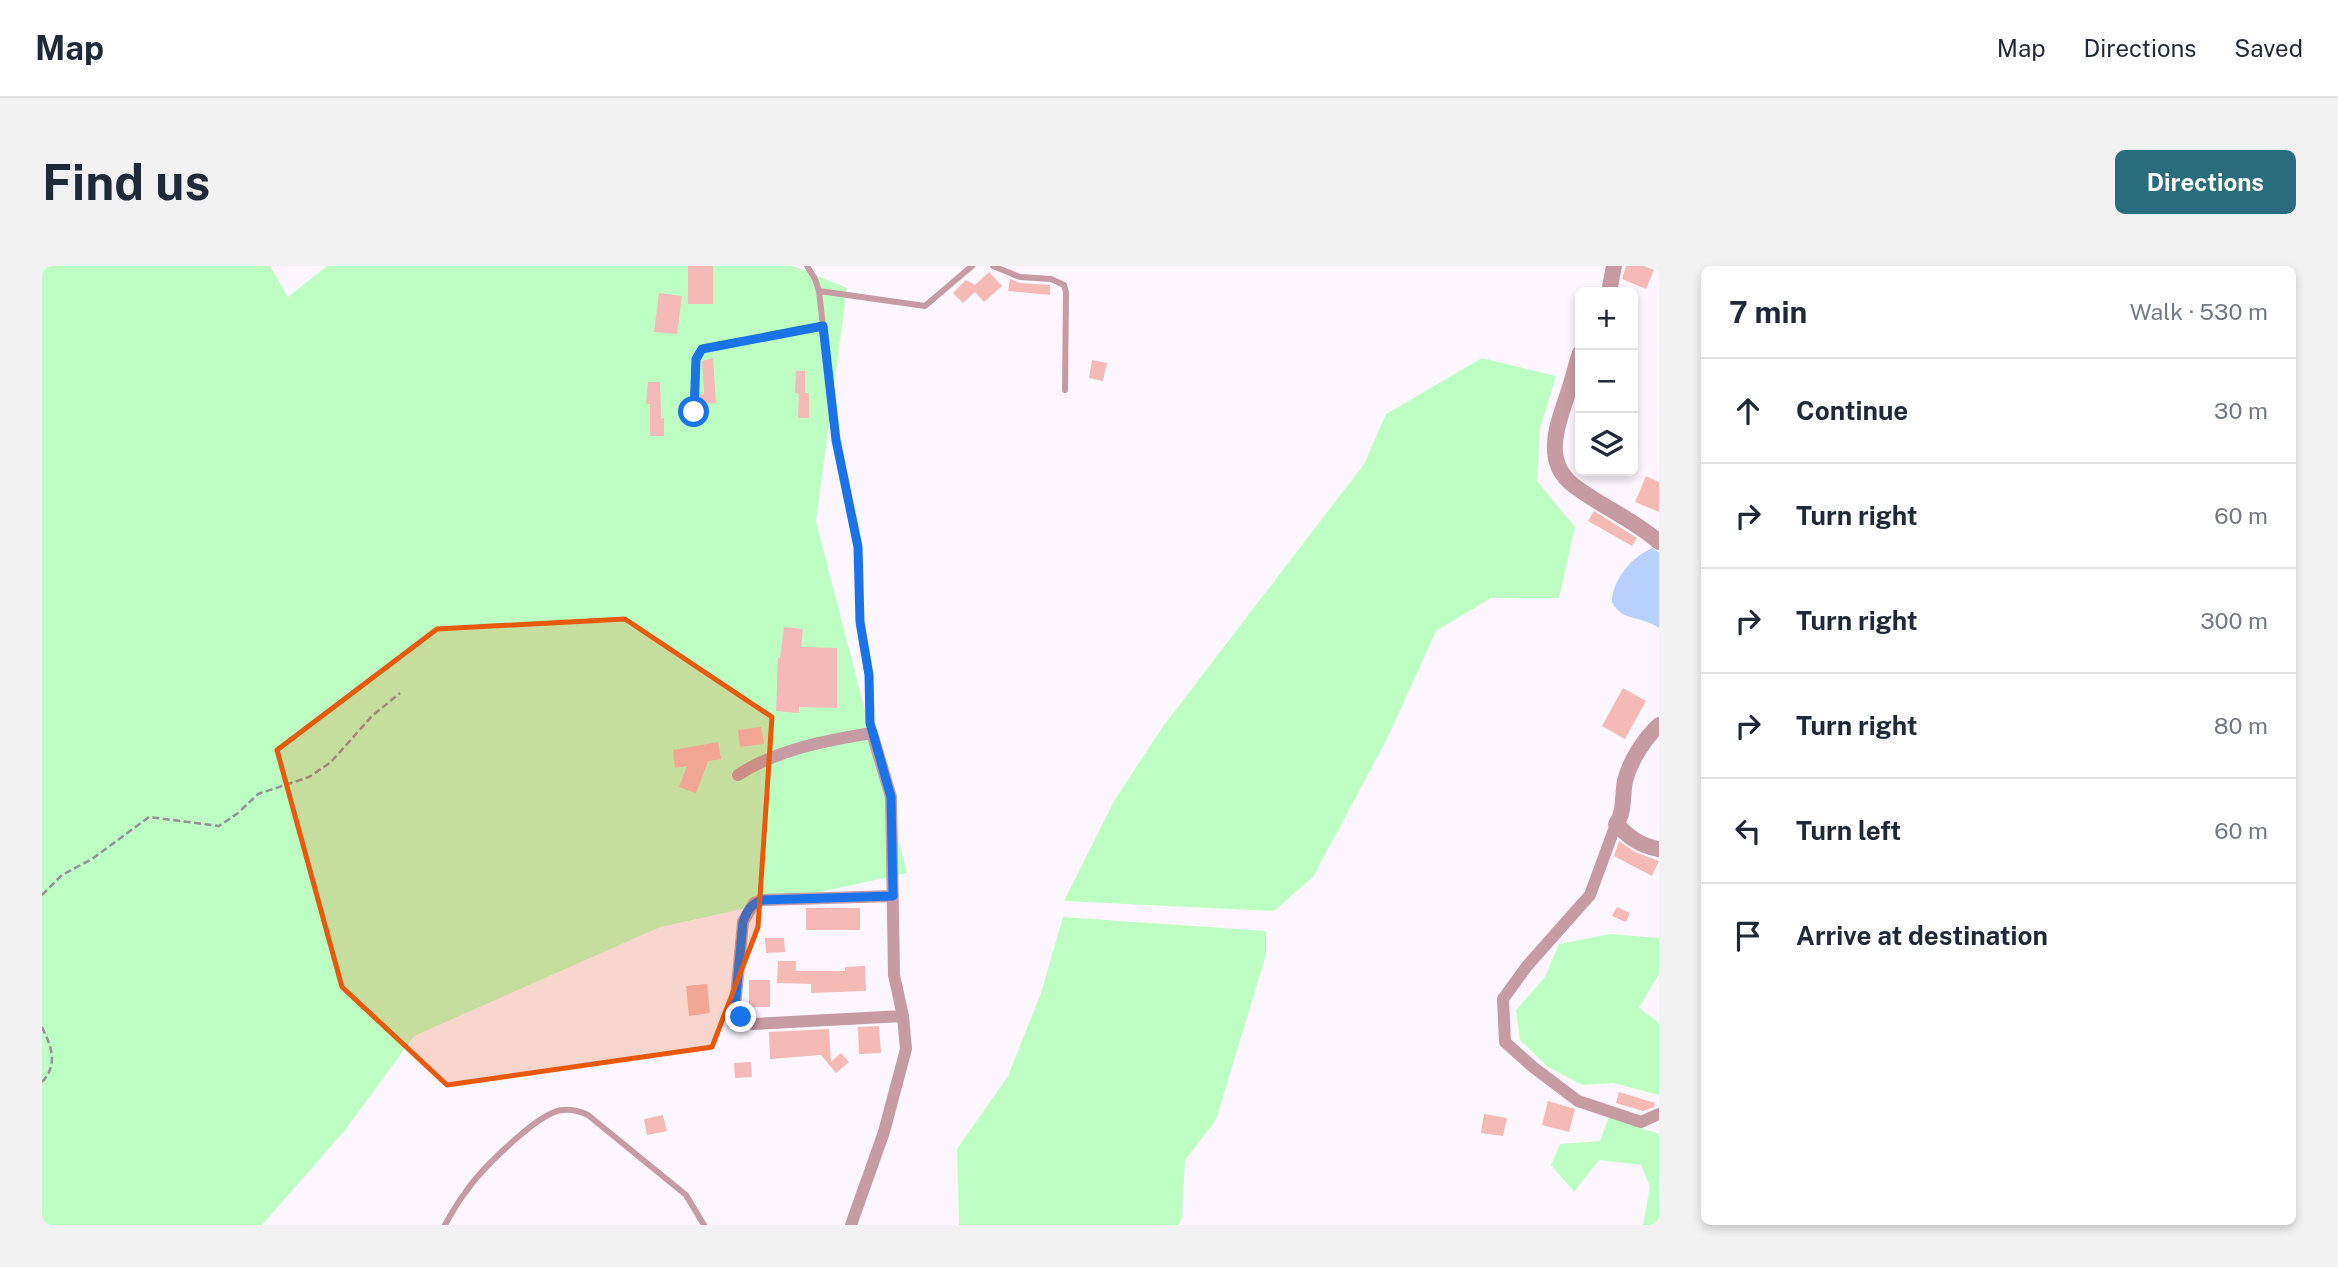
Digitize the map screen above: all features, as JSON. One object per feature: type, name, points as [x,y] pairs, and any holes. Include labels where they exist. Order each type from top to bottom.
[{"type":"street","points":[[1610,287],[1614,266]]},
{"type":"street","points":[[1575,368],[1555,429],[1555,457],[1561,473],[1573,485],[1659,542]]},
{"type":"street","points":[[1659,725],[1647,737],[1625,779],[1621,814],[1590,895],[1527,966],[1503,999],[1505,1042],[1578,1101],[1641,1122],[1659,1114]]},
{"type":"street","points":[[738,775],[754,765],[823,742],[872,733],[891,797],[894,975],[903,1016],[906,1049],[884,1132],[851,1225]]},
{"type":"street","points":[[1616,824],[1633,840],[1659,849]]},
{"type":"street","points":[[893,896],[762,900],[754,903],[743,922],[735,1007],[741,1017],[753,1024],[903,1016]]},
{"type":"lane","points":[[807,266],[819,290],[836,440],[858,547],[860,622],[869,675],[872,733]]},
{"type":"lane","points":[[819,290],[925,306],[972,266]]},
{"type":"lane","points":[[993,266],[1020,277],[1051,279],[1064,285],[1065,390]]},
{"type":"lane","points":[[694,412],[696,359],[702,349],[823,326]]},
{"type":"lane","points":[[445,1225],[465,1192],[536,1122],[554,1112],[575,1109],[589,1115],[687,1195],[704,1225]]},
{"type":"path","points":[[42,895],[62,875],[92,859],[149,817],[219,826],[258,794],[309,778],[331,762],[372,716],[400,693]]},
{"type":"path","points":[[42,1027],[50,1043],[52,1063],[42,1082]]},
{"type":"highlighted area","points":[[625,619],[772,717],[758,927],[712,1047],[447,1085],[342,987],[277,750],[437,629]]},
{"type":"green space","points":[[42,266],[270,266],[288,297],[327,266],[793,266],[847,288],[816,521],[907,873],[660,927],[414,1036],[346,1129],[262,1225],[42,1225]]},
{"type":"green space","points":[[1482,358],[1556,376],[1540,429],[1537,481],[1575,527],[1559,598],[1491,598],[1436,631],[1388,737],[1313,877],[1274,911],[1064,901],[1114,801],[1164,725],[1364,464],[1386,414]]},
{"type":"green space","points":[[1063,917],[1266,931],[1266,955],[1216,1120],[1185,1160],[1182,1218],[1178,1225],[959,1225],[957,1149],[1008,1076],[1041,993]]},
{"type":"green space","points":[[1610,934],[1659,938],[1659,974],[1639,1008],[1659,1023],[1659,1095],[1613,1083],[1582,1085],[1548,1067],[1520,1040],[1516,1010],[1545,977],[1559,944]]},
{"type":"green space","points":[[1609,1117],[1659,1134],[1659,1225],[1643,1225],[1650,1187],[1641,1165],[1599,1160],[1574,1192],[1551,1165],[1560,1144],[1600,1141]]},
{"type":"water","points":[[1653,548],[1659,553],[1659,628],[1626,616],[1612,602],[1616,585],[1625,569],[1638,556]]},
{"type":"building","points":[[688,266],[713,266],[713,304],[688,304]]},
{"type":"building","points":[[1626,266],[1644,266],[1654,270],[1646,289],[1622,279]]},
{"type":"building","points":[[989,272],[1002,286],[984,302],[975,292],[963,303],[953,293],[966,280],[975,285]]},
{"type":"building","points":[[1010,279],[1020,283],[1050,285],[1050,295],[1008,291]]},
{"type":"building","points":[[659,293],[682,296],[677,334],[654,332]]},
{"type":"building","points":[[713,358],[716,403],[700,404],[700,394],[704,394],[702,361]]},
{"type":"building","points":[[1092,360],[1107,363],[1103,381],[1089,378]]},
{"type":"building","points":[[796,371],[805,371],[805,393],[809,393],[809,418],[798,418]]},
{"type":"building","points":[[648,382],[660,382],[664,436],[650,436],[650,404],[646,404]]},
{"type":"building","points":[[1646,476],[1659,482],[1659,512],[1635,502]]},
{"type":"building","points":[[1594,511],[1637,538],[1632,546],[1588,521]]},
{"type":"building","points":[[784,627],[803,629],[801,647],[837,648],[837,708],[799,707],[799,713],[776,711],[778,658]]},
{"type":"building","points":[[1623,688],[1646,701],[1625,739],[1602,726]]},
{"type":"building","points":[[761,727],[764,744],[740,747],[738,730]]},
{"type":"building","points":[[718,742],[721,759],[708,761],[696,793],[679,787],[687,766],[675,768],[673,750]]},
{"type":"building","points":[[1619,841],[1635,852],[1659,861],[1652,876],[1614,856]]},
{"type":"building","points":[[1617,907],[1630,913],[1626,922],[1612,916]]},
{"type":"building","points":[[806,908],[860,908],[860,930],[806,930]]},
{"type":"building","points":[[765,938],[784,938],[785,952],[766,953]]},
{"type":"building","points":[[778,961],[796,961],[796,971],[845,971],[845,967],[865,966],[866,991],[811,993],[811,984],[777,983]]},
{"type":"building","points":[[749,980],[770,980],[770,1007],[749,1007]]},
{"type":"building","points":[[707,984],[710,1013],[689,1016],[686,986]]},
{"type":"building","points":[[879,1026],[881,1053],[859,1054],[858,1027]]},
{"type":"building","points":[[829,1029],[831,1062],[841,1053],[849,1062],[836,1073],[821,1055],[770,1059],[769,1032]]},
{"type":"building","points":[[751,1062],[752,1077],[735,1078],[734,1063]]},
{"type":"building","points":[[1619,1092],[1655,1103],[1654,1107],[1643,1111],[1616,1103]]},
{"type":"building","points":[[1548,1101],[1575,1109],[1569,1132],[1542,1125]]},
{"type":"building","points":[[1484,1114],[1507,1118],[1503,1136],[1481,1133]]},
{"type":"building","points":[[663,1115],[667,1131],[647,1135],[644,1119]]},
{"type":"route","points":[[694,412],[696,359],[702,349],[823,326],[836,440],[858,547],[860,622],[869,675],[870,723],[891,797],[893,896],[762,900],[754,903],[743,922],[735,1007],[741,1017]]}]
